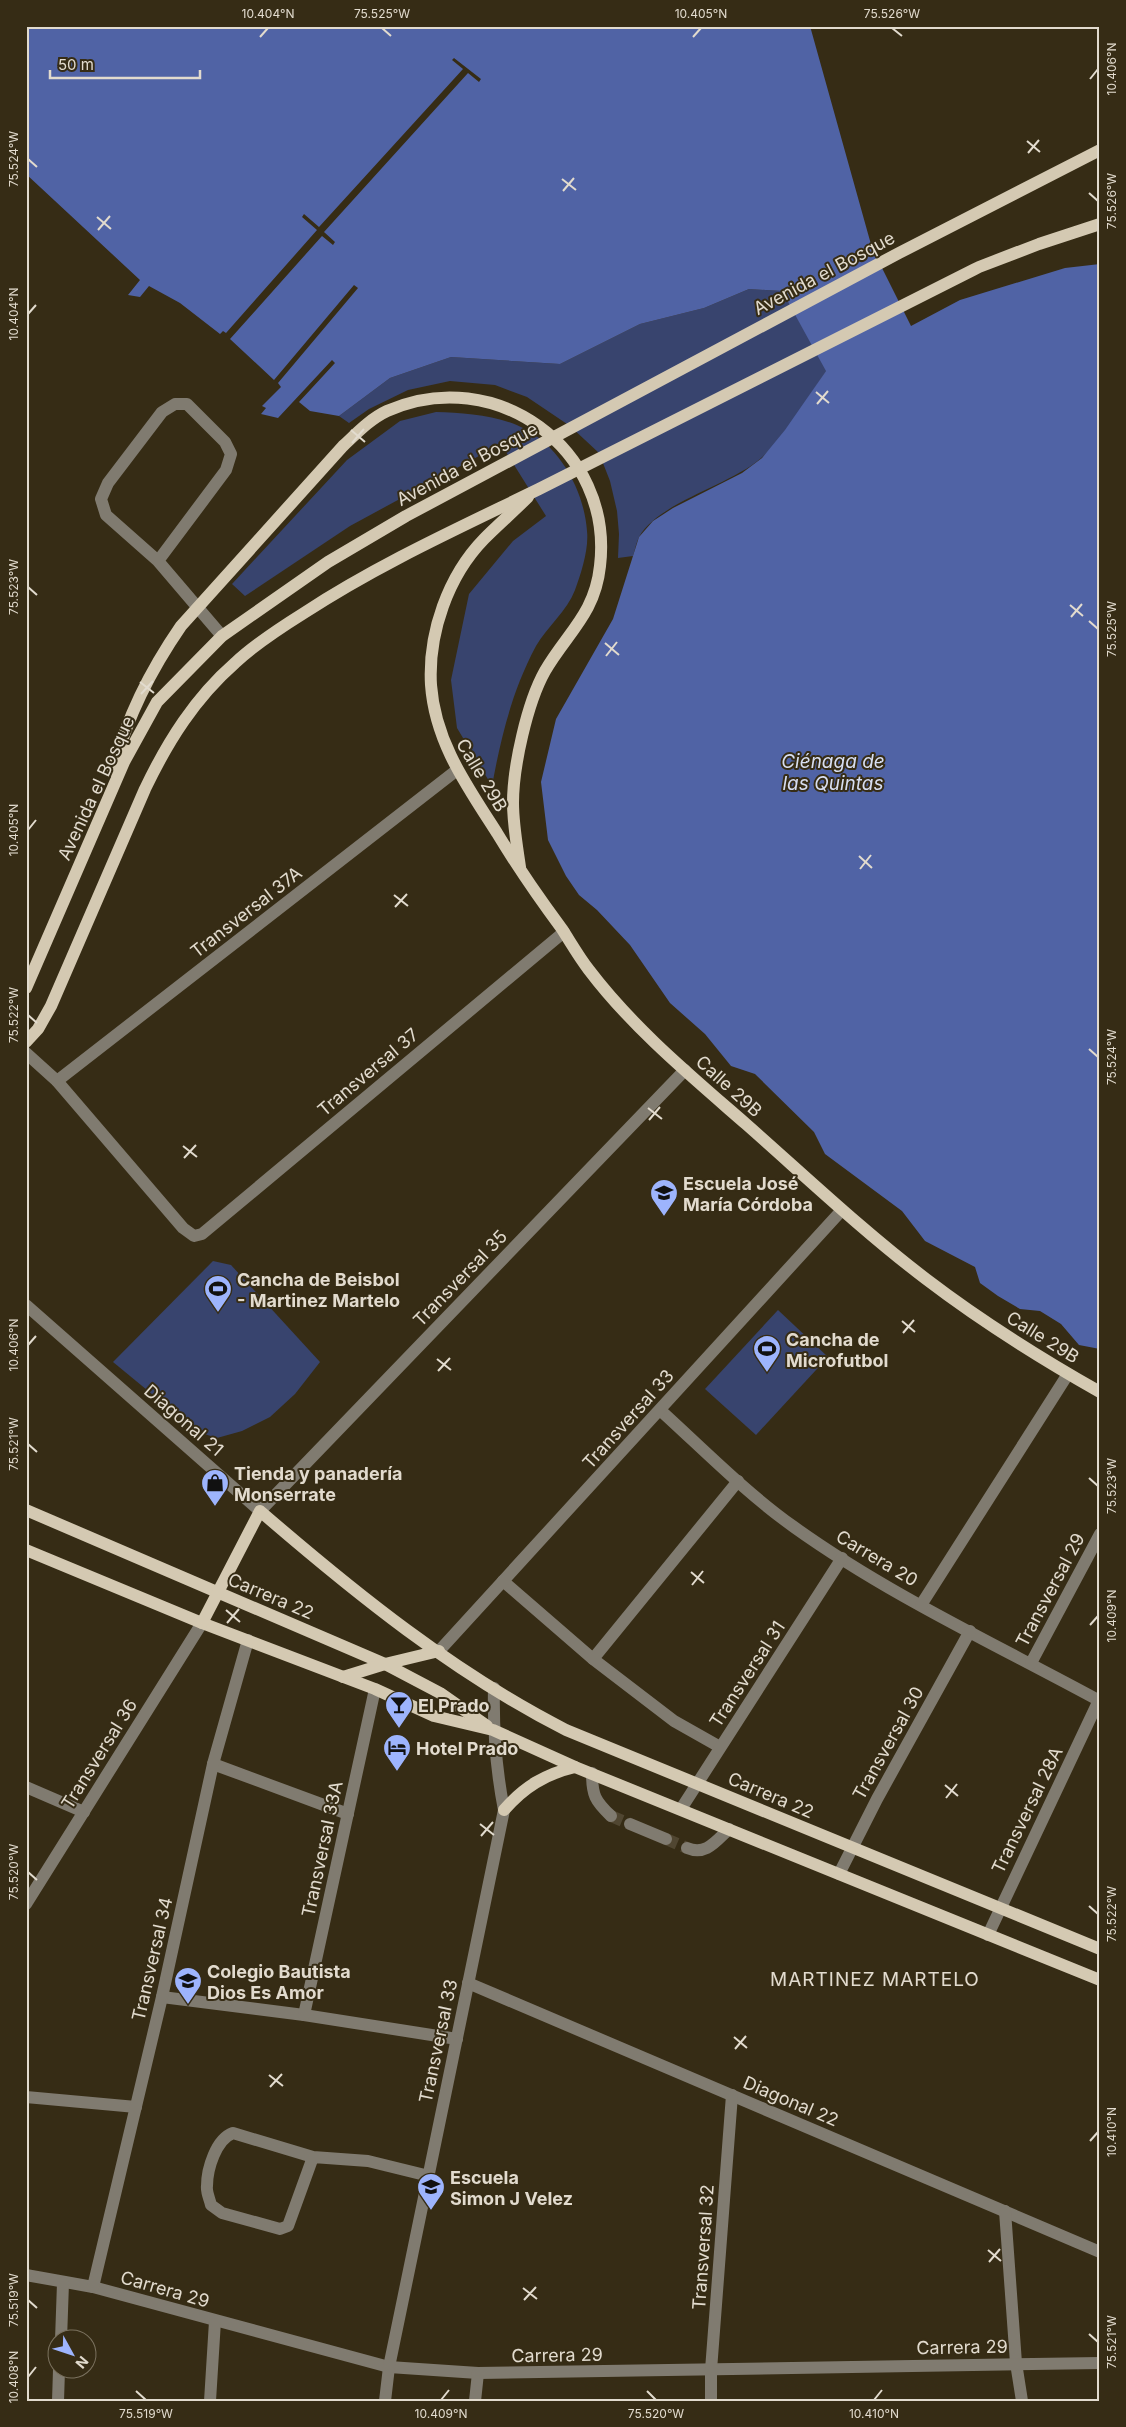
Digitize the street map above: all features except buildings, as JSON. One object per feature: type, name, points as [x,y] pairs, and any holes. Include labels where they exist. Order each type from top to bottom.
[{"type":"main road","name":"Avenida el Bosque","points":[[26,988],[107,801],[137,737],[157,702],[222,636],[328,562],[406,516],[898,253],[1100,150]]},
{"type":"main road","points":[[26,1042],[38,1028],[50,1006],[153,772],[195,703],[237,661],[288,623],[352,582],[434,538],[536,490],[979,267],[1039,244],[1100,224]]},
{"type":"main road","points":[[107,801],[122,739],[133,709],[163,652],[197,606],[343,446],[368,423],[386,411],[409,403],[433,398],[460,397],[492,402],[518,412],[540,426],[566,450],[592,492],[597,507],[601,549],[600,567],[588,609],[544,673],[525,728],[518,760],[513,803],[520,870]]},
{"type":"main road","name":"Calle 29B","points":[[536,490],[482,541],[463,566],[449,593],[438,622],[432,652],[431,683],[434,714],[442,741],[457,770],[520,870],[564,932],[588,970],[685,1070],[842,1210],[952,1298],[1068,1374],[1100,1392]]},
{"type":"main road","name":"Carrera 22","points":[[26,1510],[385,1664],[440,1693],[493,1730],[575,1767],[1100,1980]]},
{"type":"main road","points":[[202,1623],[260,1511]]},
{"type":"main road","name":"Diagonal 21","points":[[260,1511],[344,1583],[439,1651]]},
{"type":"main road","name":"Carrera 22","points":[[26,1550],[202,1623],[375,1689],[434,1716],[493,1730]]},
{"type":"main road","points":[[343,1677],[385,1664],[439,1651]]},
{"type":"main road","name":"Carrera 22","points":[[439,1651],[521,1706],[566,1730],[1100,1949]]},
{"type":"main road","points":[[504,1810],[518,1794],[535,1781],[554,1772],[575,1767]]},
{"type":"street","points":[[158,560],[226,470],[231,454],[226,442],[187,404],[175,404],[162,412],[108,483],[102,499],[106,515],[158,560],[222,636]]},
{"type":"street","name":"Transversal 37A","points":[[57,1081],[457,770]]},
{"type":"street","name":"Transversal 37","points":[[57,1081],[183,1228],[194,1236],[202,1234],[564,932]]},
{"type":"street","points":[[26,1053],[57,1081]]},
{"type":"street","name":"Transversal 35","points":[[260,1511],[685,1070]]},
{"type":"street","name":"Transversal 33","points":[[439,1651],[842,1210]]},
{"type":"street","name":"Diagonal 21","points":[[26,1305],[260,1511]]},
{"type":"street","points":[[921,1605],[1068,1374]]},
{"type":"street","name":"Carrera 20","points":[[660,1410],[738,1481],[793,1526],[921,1605],[1099,1701]]},
{"type":"street","points":[[593,1659],[738,1481]]},
{"type":"street","name":"Transversal 29","points":[[1031,1663],[1100,1534]]},
{"type":"street","name":"Transversal 31","points":[[681,1809],[842,1558]]},
{"type":"street","points":[[504,1581],[593,1659],[674,1721],[720,1748]]},
{"type":"street","name":"Transversal 36","points":[[26,1904],[202,1623]]},
{"type":"street","name":"Transversal 30","points":[[838,1874],[970,1631]]},
{"type":"street","name":"Transversal 34","points":[[94,2287],[162,1996],[213,1764],[248,1640]]},
{"type":"street","name":"Transversal 33","points":[[385,2401],[389,2367],[504,1810],[496,1768],[493,1730],[494,1688]]},
{"type":"street","name":"Transversal 33A","points":[[304,2016],[375,1689]]},
{"type":"street","name":"Transversal 28A","points":[[988,1935],[1099,1701]]},
{"type":"street","points":[[213,1764],[348,1814]]},
{"type":"street","points":[[592,1773],[592,1793],[599,1805],[611,1816]]},
{"type":"street","points":[[26,1787],[84,1812]]},
{"type":"street","points":[[630,1824],[666,1839]]},
{"type":"street","points":[[687,1848],[703,1851],[728,1829]]},
{"type":"street","name":"Diagonal 22","points":[[468,1983],[1100,2252]]},
{"type":"street","points":[[162,1996],[457,2039]]},
{"type":"street","name":"Transversal 32","points":[[711,2401],[711,2370],[732,2095]]},
{"type":"street","points":[[26,2097],[136,2107]]},
{"type":"street","points":[[313,2156],[288,2226],[280,2229],[222,2213],[211,2205],[206,2187],[216,2146],[225,2136],[233,2133],[313,2156],[368,2161],[429,2176]]},
{"type":"street","points":[[1005,2211],[1016,2363],[1022,2401]]},
{"type":"street","name":"Carrera 29","points":[[26,2275],[94,2287],[389,2367],[478,2373],[1100,2363]]},
{"type":"street","points":[[61,2330],[63,2283]]},
{"type":"street","points":[[210,2401],[215,2321]]},
{"type":"street","points":[[475,2401],[478,2373]]},
{"type":"street","points":[[58,2401],[59,2380]]},
{"type":"shaded area","points":[[749,289],[782,291],[827,370],[787,429],[769,451],[746,469],[662,514],[639,537],[633,556],[618,558],[619,534],[617,511],[610,481],[599,453],[570,426],[527,397],[495,385],[450,381],[408,390],[369,409],[349,423],[339,416],[390,378],[451,357],[560,364],[640,324],[704,308]]},
{"type":"shaded area","points":[[436,412],[470,414],[493,418],[515,424],[538,437],[560,459],[568,472],[576,486],[585,516],[587,546],[577,584],[567,605],[536,646],[520,680],[499,750],[492,786],[457,728],[451,680],[469,594],[513,541],[546,516],[501,444],[350,526],[245,596],[232,584],[347,460],[400,421]]},
{"type":"shaded area","name":"Cancha de Beisbol - Martinez Martelo","points":[[213,1261],[231,1265],[320,1362],[295,1394],[270,1417],[242,1431],[217,1438],[198,1432],[113,1362]]},
{"type":"shaded area","name":"Cancha de Microfutbol","points":[[778,1310],[828,1357],[756,1435],[705,1389]]},
{"type":"water","name":"Ciénaga de las Quintas","points":[[26,26],[810,26],[872,248],[911,326],[960,300],[1065,268],[1100,264],[1100,1349],[1079,1345],[1061,1324],[1040,1311],[1020,1309],[998,1296],[980,1283],[975,1267],[925,1241],[902,1211],[825,1154],[814,1132],[755,1074],[731,1066],[705,1034],[670,1003],[630,945],[597,910],[579,895],[566,876],[548,840],[541,782],[556,719],[613,619],[639,537],[653,521],[673,508],[742,473],[762,458],[785,430],[826,371],[782,291],[749,289],[704,308],[640,324],[560,364],[451,357],[390,378],[339,416],[310,411],[299,402],[335,363],[332,360],[278,418],[261,414],[266,408],[262,406],[281,387],[278,383],[358,288],[354,285],[274,380],[230,339],[322,236],[333,245],[335,242],[324,232],[468,73],[479,82],[481,79],[454,58],[452,60],[463,69],[319,227],[304,214],[302,217],[317,230],[226,333],[223,331],[220,334],[180,303],[149,286],[140,297],[128,295],[140,280],[26,174]]},
{"type":"tunnel","points":[[611,1816],[630,1824]]},
{"type":"tunnel","points":[[666,1839],[687,1848]]},
{"type":"place","name":"Escuela José María Córdoba","points":[[664,1217]]},
{"type":"place","name":"Cancha de Beisbol - Martinez Martelo","points":[[218,1313]]},
{"type":"place","name":"Cancha de Microfutbol","points":[[767,1373]]},
{"type":"place","name":"Tienda y panadería Monserrate","points":[[215,1507]]},
{"type":"place","name":"El Prado","points":[[399,1729]]},
{"type":"place","name":"Hotel Prado","points":[[397,1772]]},
{"type":"place","name":"Colegio Bautista Dios Es Amor","points":[[188,2005]]},
{"type":"place","name":"Escuela Simon J Velez","points":[[431,2211]]},
{"type":"district","name":"MARTINEZ MARTELO","points":[[875,1979]]}]
